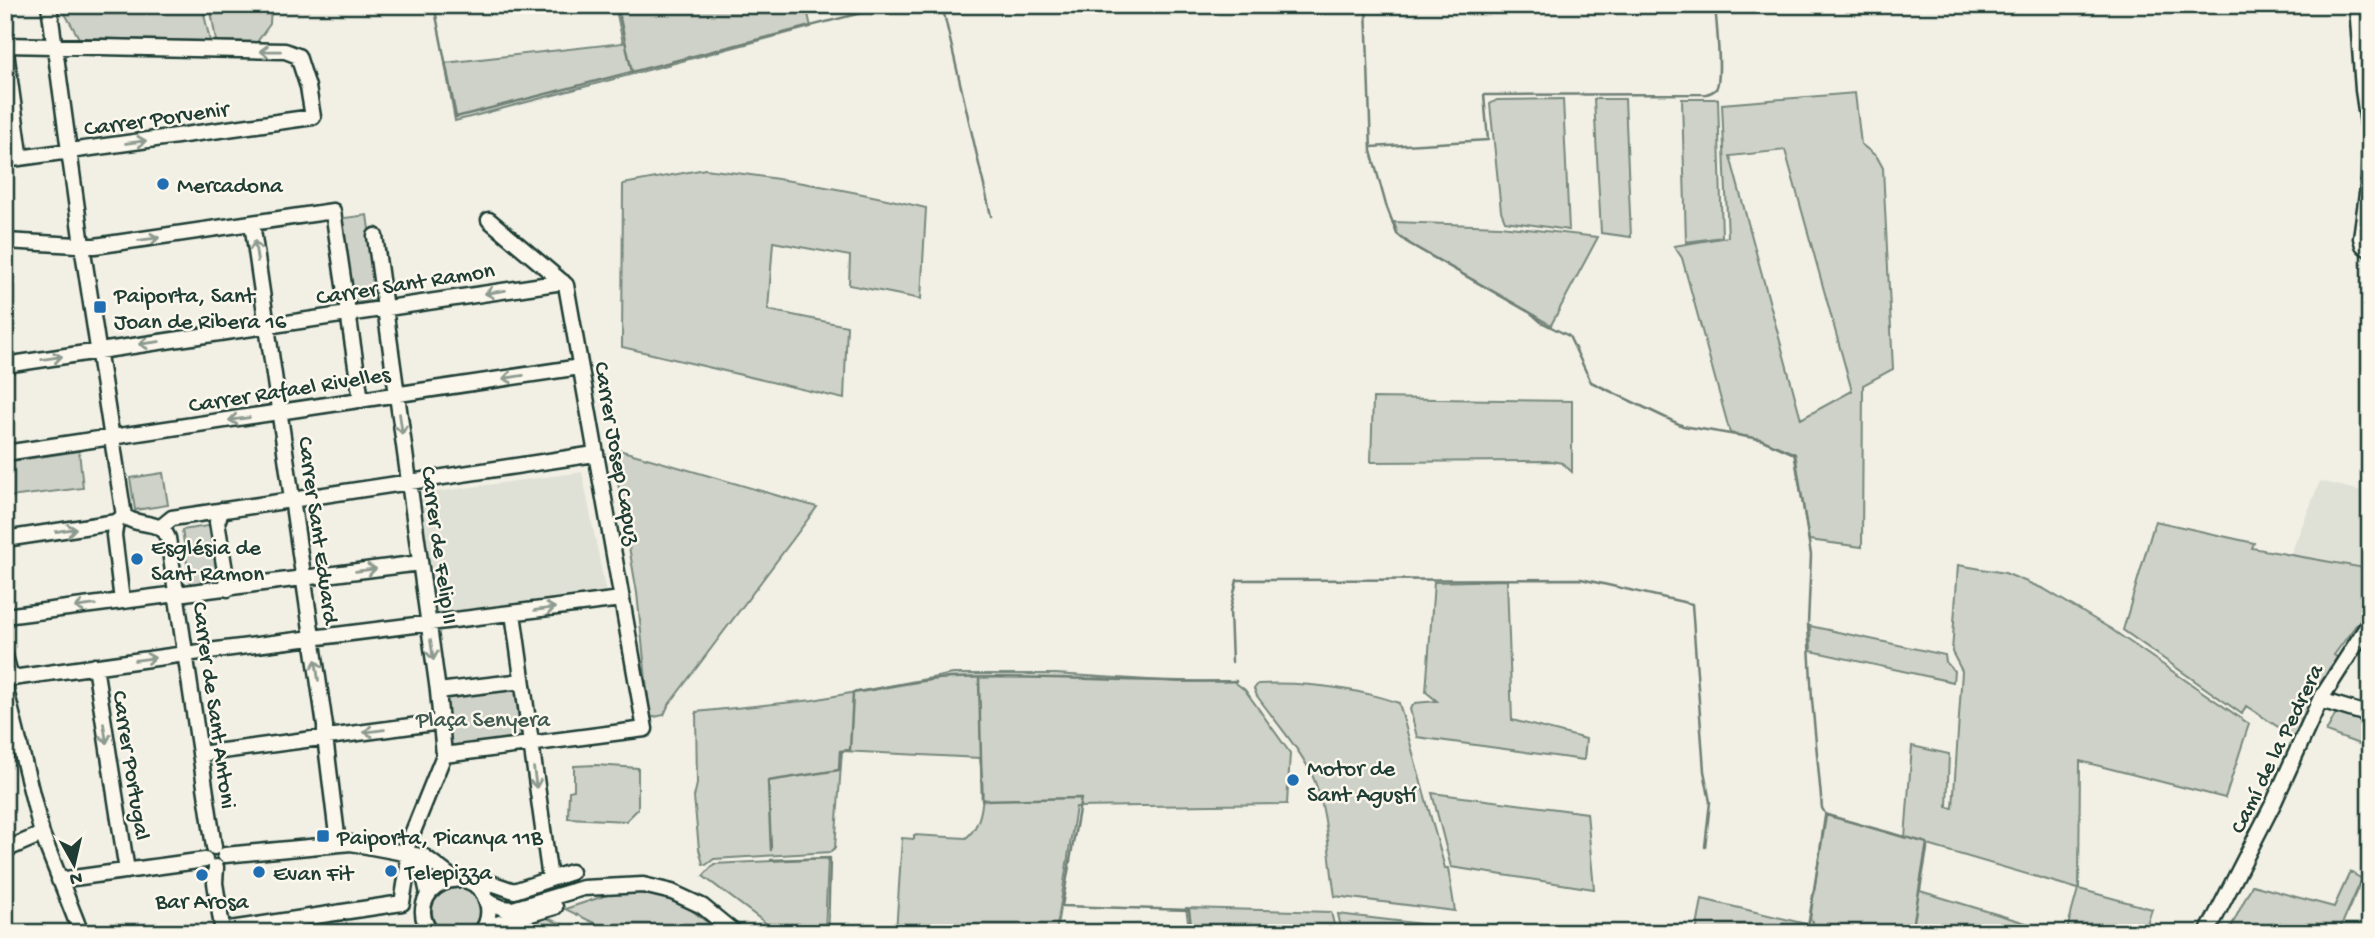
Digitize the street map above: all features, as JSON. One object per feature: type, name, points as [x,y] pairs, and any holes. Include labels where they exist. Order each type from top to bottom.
[{"type":"street","points":[[49,5],[68,152],[112,438],[120,519],[114,535],[122,601]]},
{"type":"street","points":[[2357,5],[2363,90],[2370,137]]},
{"type":"street","points":[[5,45],[54,46]]},
{"type":"street","name":"Carrer Porvenir","points":[[5,160],[313,117],[308,87],[298,56],[285,51],[54,46]]},
{"type":"street","points":[[6,52],[20,153]]},
{"type":"street","points":[[2370,145],[2369,179],[2361,238],[2363,245],[2370,250]]},
{"type":"street","points":[[5,240],[95,246],[333,211],[361,400]]},
{"type":"street","points":[[489,220],[563,282]]},
{"type":"street","name":"Carrer Sant Eduard","points":[[252,223],[313,638],[338,843]]},
{"type":"street","name":"Carrer de Felip II","points":[[223,932],[402,903],[408,866],[408,844],[444,755],[438,691],[375,236]]},
{"type":"street","name":"Carrer Sant Ramon","points":[[5,365],[563,282]]},
{"type":"street","name":"Carrer Josep Capuz","points":[[531,744],[645,729],[566,285],[563,282]]},
{"type":"street","name":"Carrer Rafael Rivelles","points":[[5,453],[580,367]]},
{"type":"street","points":[[5,539],[120,519],[135,523],[152,523],[161,527],[172,518],[595,454]]},
{"type":"street","points":[[222,510],[218,522],[228,589]]},
{"type":"street","name":"Carrer de Sant Antoni","points":[[161,527],[168,538],[177,594],[215,857],[215,883],[223,932]]},
{"type":"street","points":[[5,616],[420,563]]},
{"type":"street","points":[[7,681],[95,666],[621,599]]},
{"type":"street","points":[[513,614],[550,879]]},
{"type":"street","name":"Camí de la Pedrera","points":[[2207,933],[2274,802],[2320,700],[2370,622]]},
{"type":"street","points":[[5,656],[12,747],[59,880],[81,933]]},
{"type":"street","name":"Carrer Portugal","points":[[95,666],[127,871]]},
{"type":"street","points":[[438,691],[522,681]]},
{"type":"street","points":[[2320,700],[2370,715]]},
{"type":"street","points":[[200,754],[441,722]]},
{"type":"street","points":[[444,755],[531,744]]},
{"type":"street","points":[[5,850],[42,834]]},
{"type":"street","points":[[59,880],[215,857],[338,843],[425,857],[454,879]]},
{"type":"street","points":[[408,854],[423,871],[428,894],[423,912],[429,932]]},
{"type":"street","points":[[477,887],[491,883],[514,891],[571,872]]},
{"type":"street","points":[[428,894],[444,881],[454,879],[477,887],[488,910],[483,930]]},
{"type":"street","points":[[486,901],[513,909],[583,888],[643,885],[672,892],[702,906],[735,933]]},
{"type":"street","points":[[483,930],[536,913],[600,887]]},
{"type":"shaded area","points":[[582,472],[606,593],[434,616],[420,494]]},
{"type":"shaded area","points":[[2320,481],[2370,493],[2370,569],[2290,556]]},
{"type":"green space","points":[[60,5],[202,5],[210,41],[79,38]]},
{"type":"green space","points":[[210,5],[271,5],[270,24],[257,42],[216,41]]},
{"type":"green space","points":[[615,5],[806,5],[811,27],[455,121],[445,63],[623,43]]},
{"type":"green space","points":[[1855,93],[1861,144],[1877,157],[1883,168],[1893,369],[1863,385],[1862,547],[1809,540],[1794,454],[1763,440],[1730,433],[1682,258],[1674,246],[1728,237],[1722,104]],"holes":[[[1785,150],[1852,391],[1801,419],[1730,156]]]},
{"type":"green space","points":[[1563,99],[1569,230],[1505,221],[1501,211],[1490,104],[1497,100]]},
{"type":"green space","points":[[1594,99],[1625,99],[1631,237],[1601,233]]},
{"type":"green space","points":[[1682,99],[1718,99],[1722,237],[1686,242]]},
{"type":"green space","points":[[705,169],[816,185],[926,208],[921,299],[849,285],[850,256],[773,242],[768,310],[847,326],[844,399],[622,347],[623,184]]},
{"type":"green space","points":[[367,215],[379,300],[349,304],[337,219]]},
{"type":"green space","points":[[1394,222],[1500,226],[1598,237],[1551,325],[1406,242],[1398,235]]},
{"type":"green space","points":[[1373,398],[1572,401],[1572,472],[1562,463],[1552,461],[1371,462]]},
{"type":"green space","points":[[612,448],[817,507],[668,706],[664,715],[650,718],[637,593]]},
{"type":"green space","points":[[79,451],[83,488],[10,497],[9,493],[5,493],[5,462]]},
{"type":"green space","points":[[163,473],[168,505],[135,510],[130,478]]},
{"type":"green space","points":[[2155,521],[2254,543],[2252,548],[2370,569],[2370,606],[2334,655],[2338,658],[2329,669],[2295,738],[2246,706],[2242,714],[2123,630]]},
{"type":"green space","points":[[214,525],[222,579],[190,584],[182,530]]},
{"type":"green space","points":[[1958,565],[2005,573],[2044,589],[2111,629],[2249,724],[2225,798],[2080,761],[2079,889],[2152,909],[2144,933],[2066,933],[2078,889],[1928,845],[1920,891],[2059,933],[1811,933],[1813,921],[1810,920],[1825,814],[1905,838],[1912,746],[1949,754],[1947,807],[1953,808],[1962,671],[1952,652]]},
{"type":"green space","points":[[1507,580],[1512,720],[1586,739],[1584,760],[1417,737],[1410,709],[1415,703],[1437,701],[1426,692],[1434,582]]},
{"type":"green space","points":[[1810,626],[1945,655],[1946,662],[1954,671],[1953,682],[1811,651]]},
{"type":"green space","points":[[953,674],[1056,674],[1179,682],[1233,681],[1245,690],[1290,753],[1287,804],[1076,807],[1056,933],[896,933],[902,838],[914,839],[914,835],[966,838],[978,821],[981,811],[983,790],[980,758],[842,751],[835,848],[831,852],[714,859],[706,865],[703,864],[694,797],[697,784],[696,712],[813,700]]},
{"type":"green space","points":[[1258,684],[1330,687],[1399,703],[1445,868],[1448,868],[1455,911],[1335,896],[1325,823],[1315,782],[1297,750],[1257,696],[1254,689]]},
{"type":"green space","name":"Plaça Senyera","points":[[515,689],[521,737],[451,746],[445,698]]},
{"type":"green space","points":[[2338,709],[2370,719],[2370,748],[2326,732]]},
{"type":"green space","points":[[574,766],[638,768],[638,809],[626,821],[568,818],[569,791],[574,790]]},
{"type":"green space","points":[[1432,793],[1587,813],[1594,889],[1451,867]]},
{"type":"green space","points":[[828,858],[825,933],[779,933],[703,876],[714,864]]},
{"type":"green space","points":[[2350,872],[2362,879],[2338,933],[2228,933],[2252,885],[2334,907]]},
{"type":"green space","points":[[456,887],[473,894],[480,911],[473,928],[456,935],[439,928],[432,911],[439,894]]},
{"type":"green space","points":[[637,893],[667,897],[690,909],[721,933],[615,933],[565,909],[610,894]]},
{"type":"green space","points":[[1702,899],[1806,924],[1805,933],[1696,933]]},
{"type":"green space","points":[[1186,908],[1331,912],[1336,933],[1190,933]]},
{"type":"green space","points":[[1338,914],[1455,928],[1455,933],[1342,933]]},
{"type":"green space","points":[[545,917],[581,933],[510,933]]},
{"type":"waterway","points":[[434,5],[456,117],[892,5]]},
{"type":"waterway","points":[[617,5],[632,72]]},
{"type":"waterway","points":[[942,5],[991,216]]},
{"type":"waterway","points":[[1366,5],[1371,151],[1397,234],[1531,313],[1541,322],[1569,336],[1591,382],[1683,426],[1760,439],[1795,454],[1811,555],[1808,624],[1822,808],[1826,815],[1927,843],[1912,933]]},
{"type":"waterway","points":[[1371,147],[1488,140],[1484,95],[1711,93],[1716,89],[1719,74],[1715,5]]},
{"type":"waterway","points":[[1232,662],[1230,611],[1237,580],[1581,579],[1692,604],[1704,771],[1710,802],[1705,847]]},
{"type":"waterway","points":[[771,850],[768,781],[839,770],[840,751],[850,750],[853,693],[953,678],[1236,681]]},
{"type":"waterway","points":[[979,678],[982,800],[1081,798],[1062,906],[1189,910],[1192,933]]},
{"type":"waterway","points":[[1807,933],[1826,815]]},
{"type":"waterway","points":[[771,860],[830,858],[828,933]]},
{"type":"place","name":"Mercadona","points":[[163,184]]},
{"type":"place","name":"Paiporta, Sant Joan de Ribera 16","points":[[100,307]]},
{"type":"place","name":"Església de Sant Ramon","points":[[137,559]]},
{"type":"place","name":"Motor de Sant Agustí","points":[[1293,780]]},
{"type":"place","name":"Paiporta, Picanya 11B","points":[[323,836]]},
{"type":"place","name":"Telepizza","points":[[391,871]]},
{"type":"place","name":"Evan Fit","points":[[259,872]]},
{"type":"place","name":"Bar Arosa","points":[[202,875]]}]
